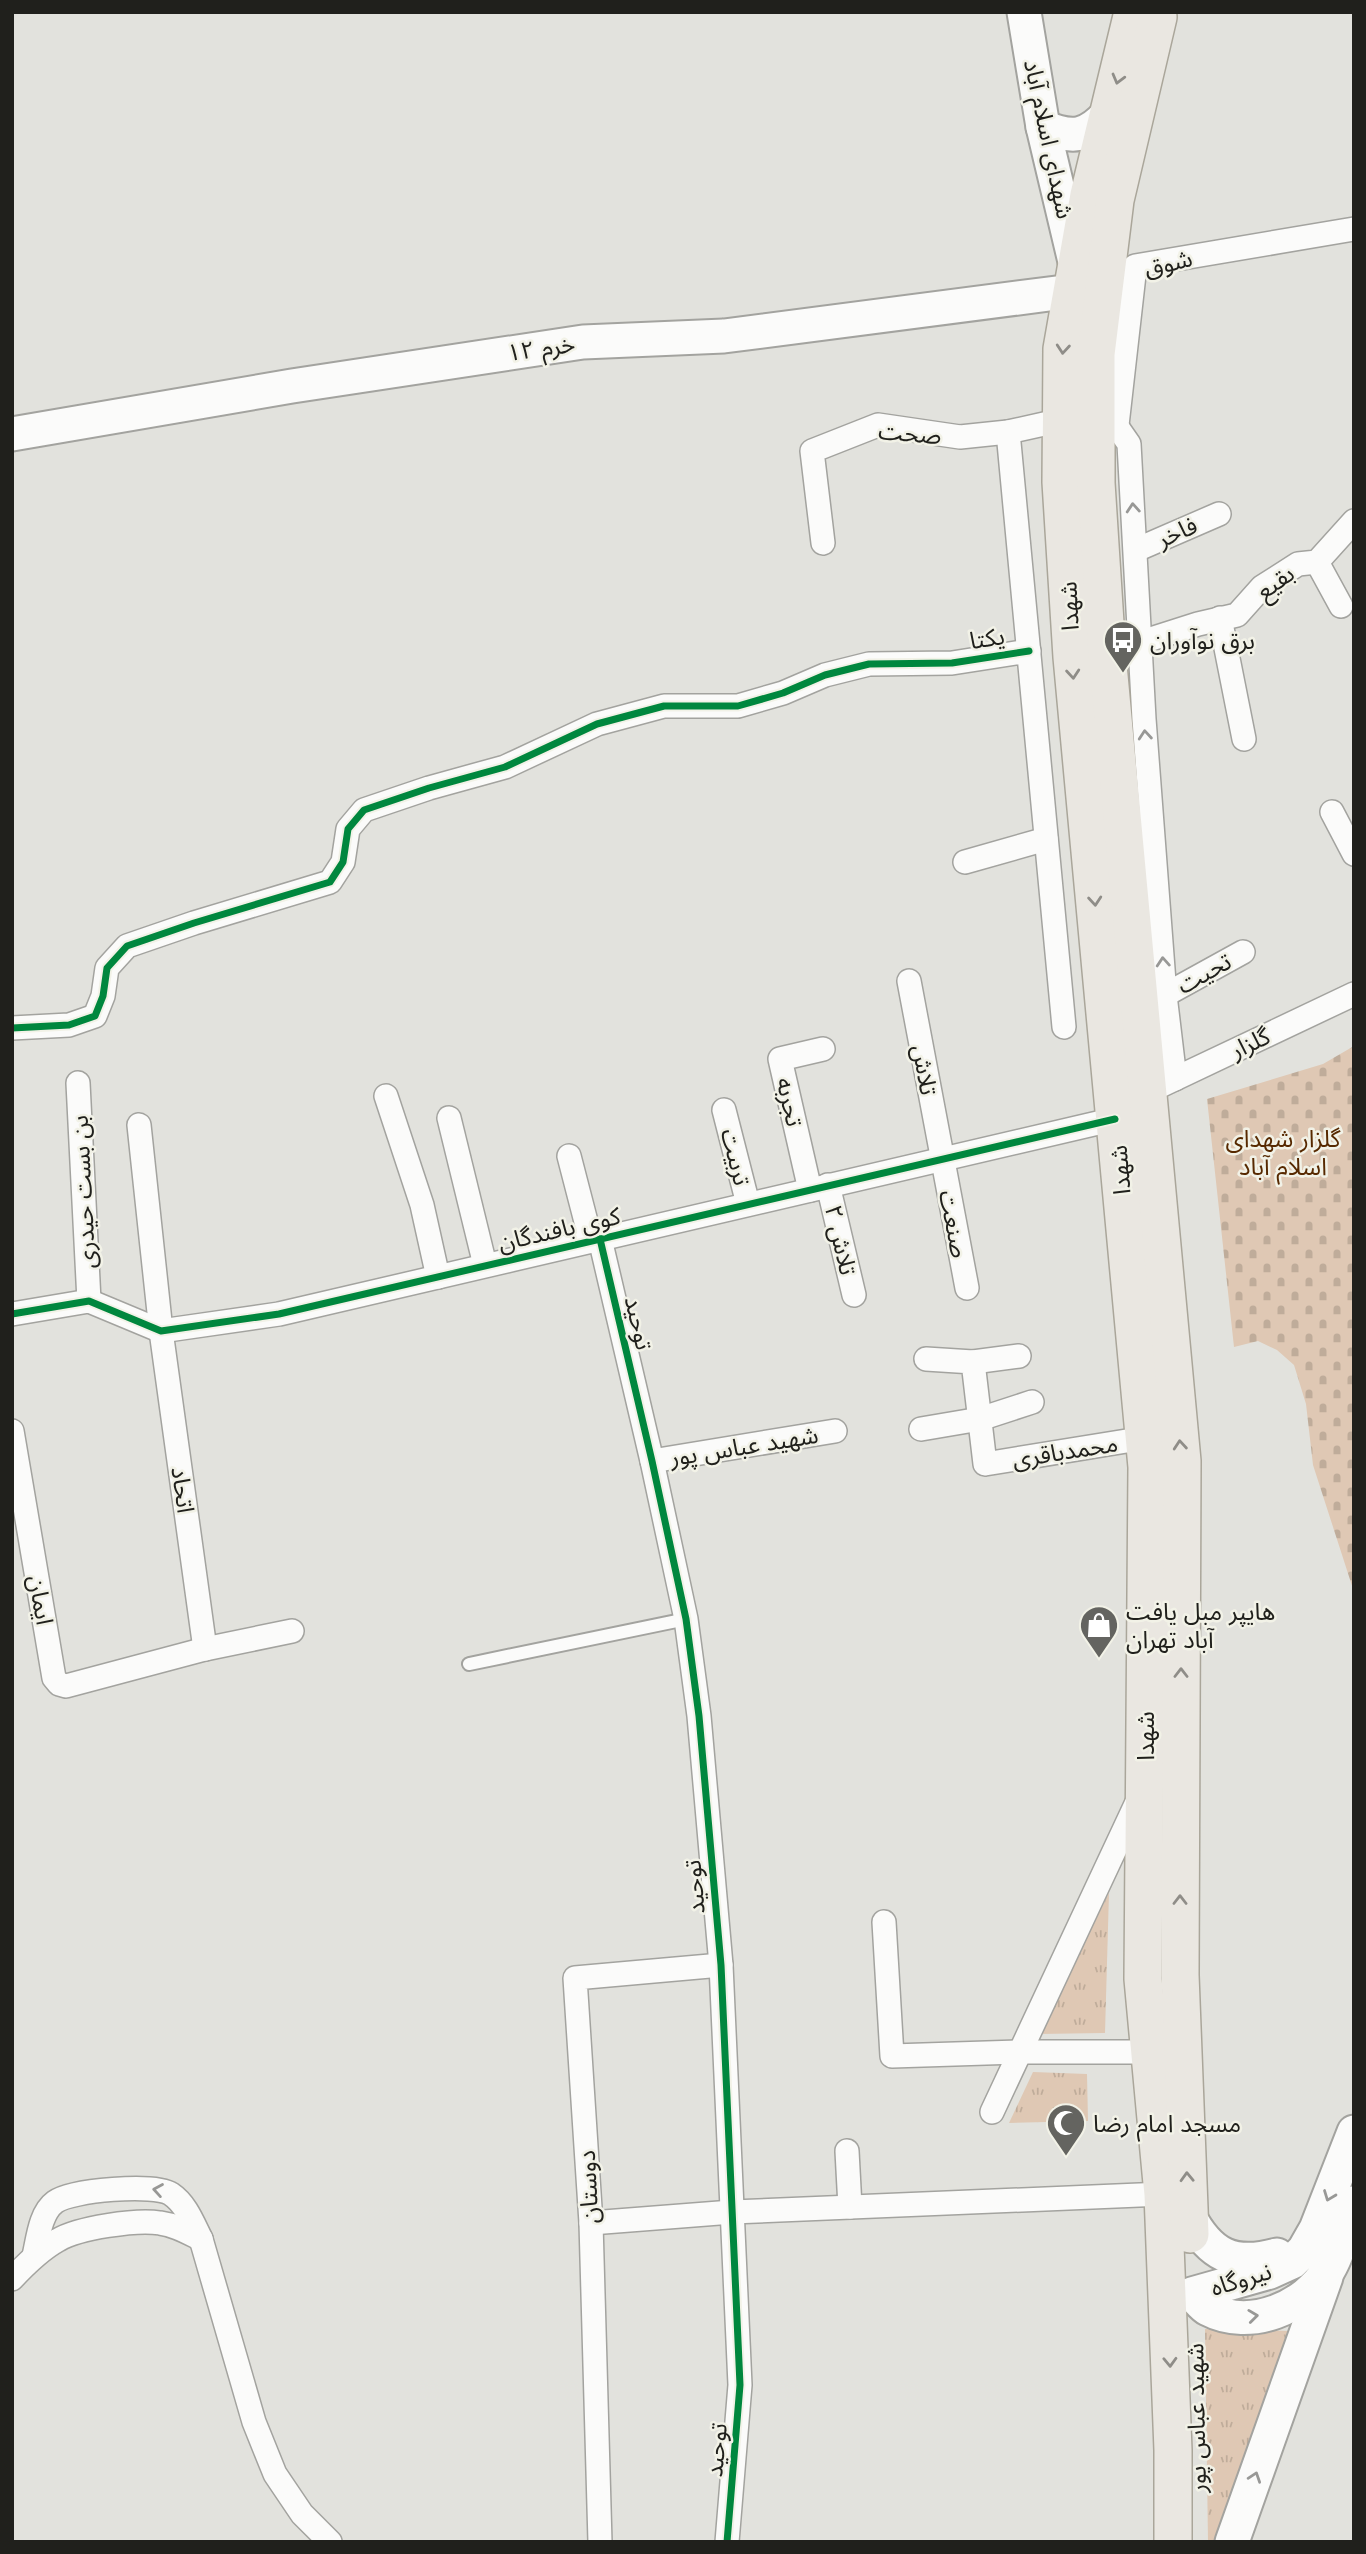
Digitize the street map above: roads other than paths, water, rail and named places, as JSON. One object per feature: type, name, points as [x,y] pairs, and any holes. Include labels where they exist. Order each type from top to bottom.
[{"type":"main road","name":"شهدا","points":[[1133,12],[1108,114],[1096,354],[1107,411],[1096,483],[1123,648],[1161,1085],[1182,1461],[1176,2205],[1180,2294]]},
{"type":"main road","name":"شهدا","points":[[1159,12],[1102,198],[1074,279],[1062,349],[1061,482],[1072,657],[1145,1438],[1147,1480],[1143,1979],[1150,2052],[1176,2205]]},
{"type":"main road","points":[[1143,1941],[1180,1940]]},
{"type":"main road","name":"شهید عباس پور","points":[[1173,2542],[1173,2450],[1180,2294]]},
{"type":"main road","name":"شهید عباس پور","points":[[1180,2294],[1197,2542]]},
{"type":"street","name":"شهدای اسلام آباد","points":[[1024,12],[1043,127],[1074,279]]},
{"type":"street","points":[[1043,127],[1061,134],[1083,134],[1096,127],[1108,114]]},
{"type":"street","name":"شوق","points":[[1107,411],[1135,266],[1354,229]]},
{"type":"street","name":"خرم ۱۲","points":[[12,434],[265,390],[583,342],[724,336],[1074,279]]},
{"type":"street","points":[[1107,411],[1129,444],[1136,550],[1123,648],[1165,995],[1161,1085]]},
{"type":"street","name":"صحت","points":[[823,543],[812,451],[878,425],[960,437],[1008,432],[1062,420]]},
{"type":"street","points":[[1008,432],[1064,1027]]},
{"type":"street","name":"فاخر","points":[[1136,550],[1219,514]]},
{"type":"street","name":"بقیع","points":[[1123,648],[1237,615],[1262,587],[1298,564],[1317,562],[1354,521]]},
{"type":"street","points":[[1317,562],[1340,606]]},
{"type":"street","points":[[1220,618],[1244,739]]},
{"type":"street","name":"یکتا","points":[[12,1028],[69,1025],[94,1016],[103,996],[107,968],[127,946],[330,882],[343,862],[348,829],[364,810],[505,767],[597,724],[664,706],[738,706],[783,693],[825,675],[869,664],[952,663],[1028,651]]},
{"type":"street","points":[[1332,812],[1354,854]]},
{"type":"street","points":[[965,862],[1046,839]]},
{"type":"street","name":"تحیت","points":[[1165,995],[1243,951]]},
{"type":"street","name":"تلاش","points":[[909,981],[941,1159]]},
{"type":"street","name":"گلزار","points":[[1161,1085],[1354,994]]},
{"type":"street","name":"تجربه","points":[[819,1187],[780,1059],[823,1049]]},
{"type":"street","name":"بن بست حیدری","points":[[78,1083],[89,1301]]},
{"type":"street","points":[[386,1096],[422,1205],[438,1277]]},
{"type":"street","name":"تربیت","points":[[724,1110],[748,1204]]},
{"type":"street","points":[[449,1118],[485,1265]]},
{"type":"street","name":"کوی بافندگان","points":[[161,1331],[279,1314],[1115,1119]]},
{"type":"street","name":"اتحاد","points":[[139,1125],[161,1331],[205,1649]]},
{"type":"street","name":"توحید","points":[[569,1156],[595,1240],[652,1461],[686,1619],[699,1716],[720,1965],[740,2385],[727,2542]]},
{"type":"street","name":"صنعت","points":[[941,1159],[967,1288]]},
{"type":"street","name":"تلاش ۲","points":[[819,1187],[854,1295]]},
{"type":"street","points":[[12,1314],[89,1301],[161,1331]]},
{"type":"street","points":[[926,1359],[973,1362],[1019,1356]]},
{"type":"street","points":[[973,1362],[980,1419]]},
{"type":"street","points":[[921,1430],[980,1419],[1032,1402]]},
{"type":"street","name":"محمدباقری","points":[[980,1419],[985,1464],[1145,1438]]},
{"type":"street","name":"ایمان","points":[[12,1431],[54,1678],[59,1684],[66,1686],[205,1649]]},
{"type":"street","name":"شهید عباس پور","points":[[652,1461],[835,1432]]},
{"type":"street","points":[[205,1649],[292,1631]]},
{"type":"street","points":[[992,2112],[1144,1787]]},
{"type":"street","points":[[884,1922],[892,2056],[1150,2052]]},
{"type":"street","name":"دوستان","points":[[600,2542],[591,2223],[575,1978],[720,1965]]},
{"type":"street","name":"نیروگاه","points":[[1180,2294],[1252,2278],[1292,2262],[1311,2240],[1354,2132]]},
{"type":"street","points":[[847,2151],[850,2207]]},
{"type":"street","points":[[34,2256],[45,2216],[54,2202],[93,2192],[152,2188],[169,2192],[187,2211],[201,2239],[254,2422],[275,2474],[302,2514],[330,2542]]},
{"type":"street","name":"نیروگاه","points":[[1180,2294],[1207,2308],[1235,2317],[1252,2317],[1290,2307],[1329,2269],[1354,2203]]},
{"type":"street","points":[[591,2223],[732,2212],[850,2207],[1176,2205],[1201,2238],[1229,2257],[1269,2257],[1287,2252],[1311,2240]]},
{"type":"street","points":[[12,2279],[34,2256],[60,2239],[84,2229],[158,2222],[180,2228],[201,2239]]},
{"type":"street","points":[[1232,2542],[1329,2269]]},
{"type":"lane","points":[[469,1664],[686,1619]]},
{"type":"place","name":"برق نوآوران","points":[[1123,674]]},
{"type":"place","name":"هایپر مبل یافت آباد تهران","points":[[1099,1659]]},
{"type":"place","name":"مسجد امام رضا","points":[[1066,2157]]},
{"type":"park label","name":"گلزار شهدای اسلام آباد","points":[[1283,1152]]}]
